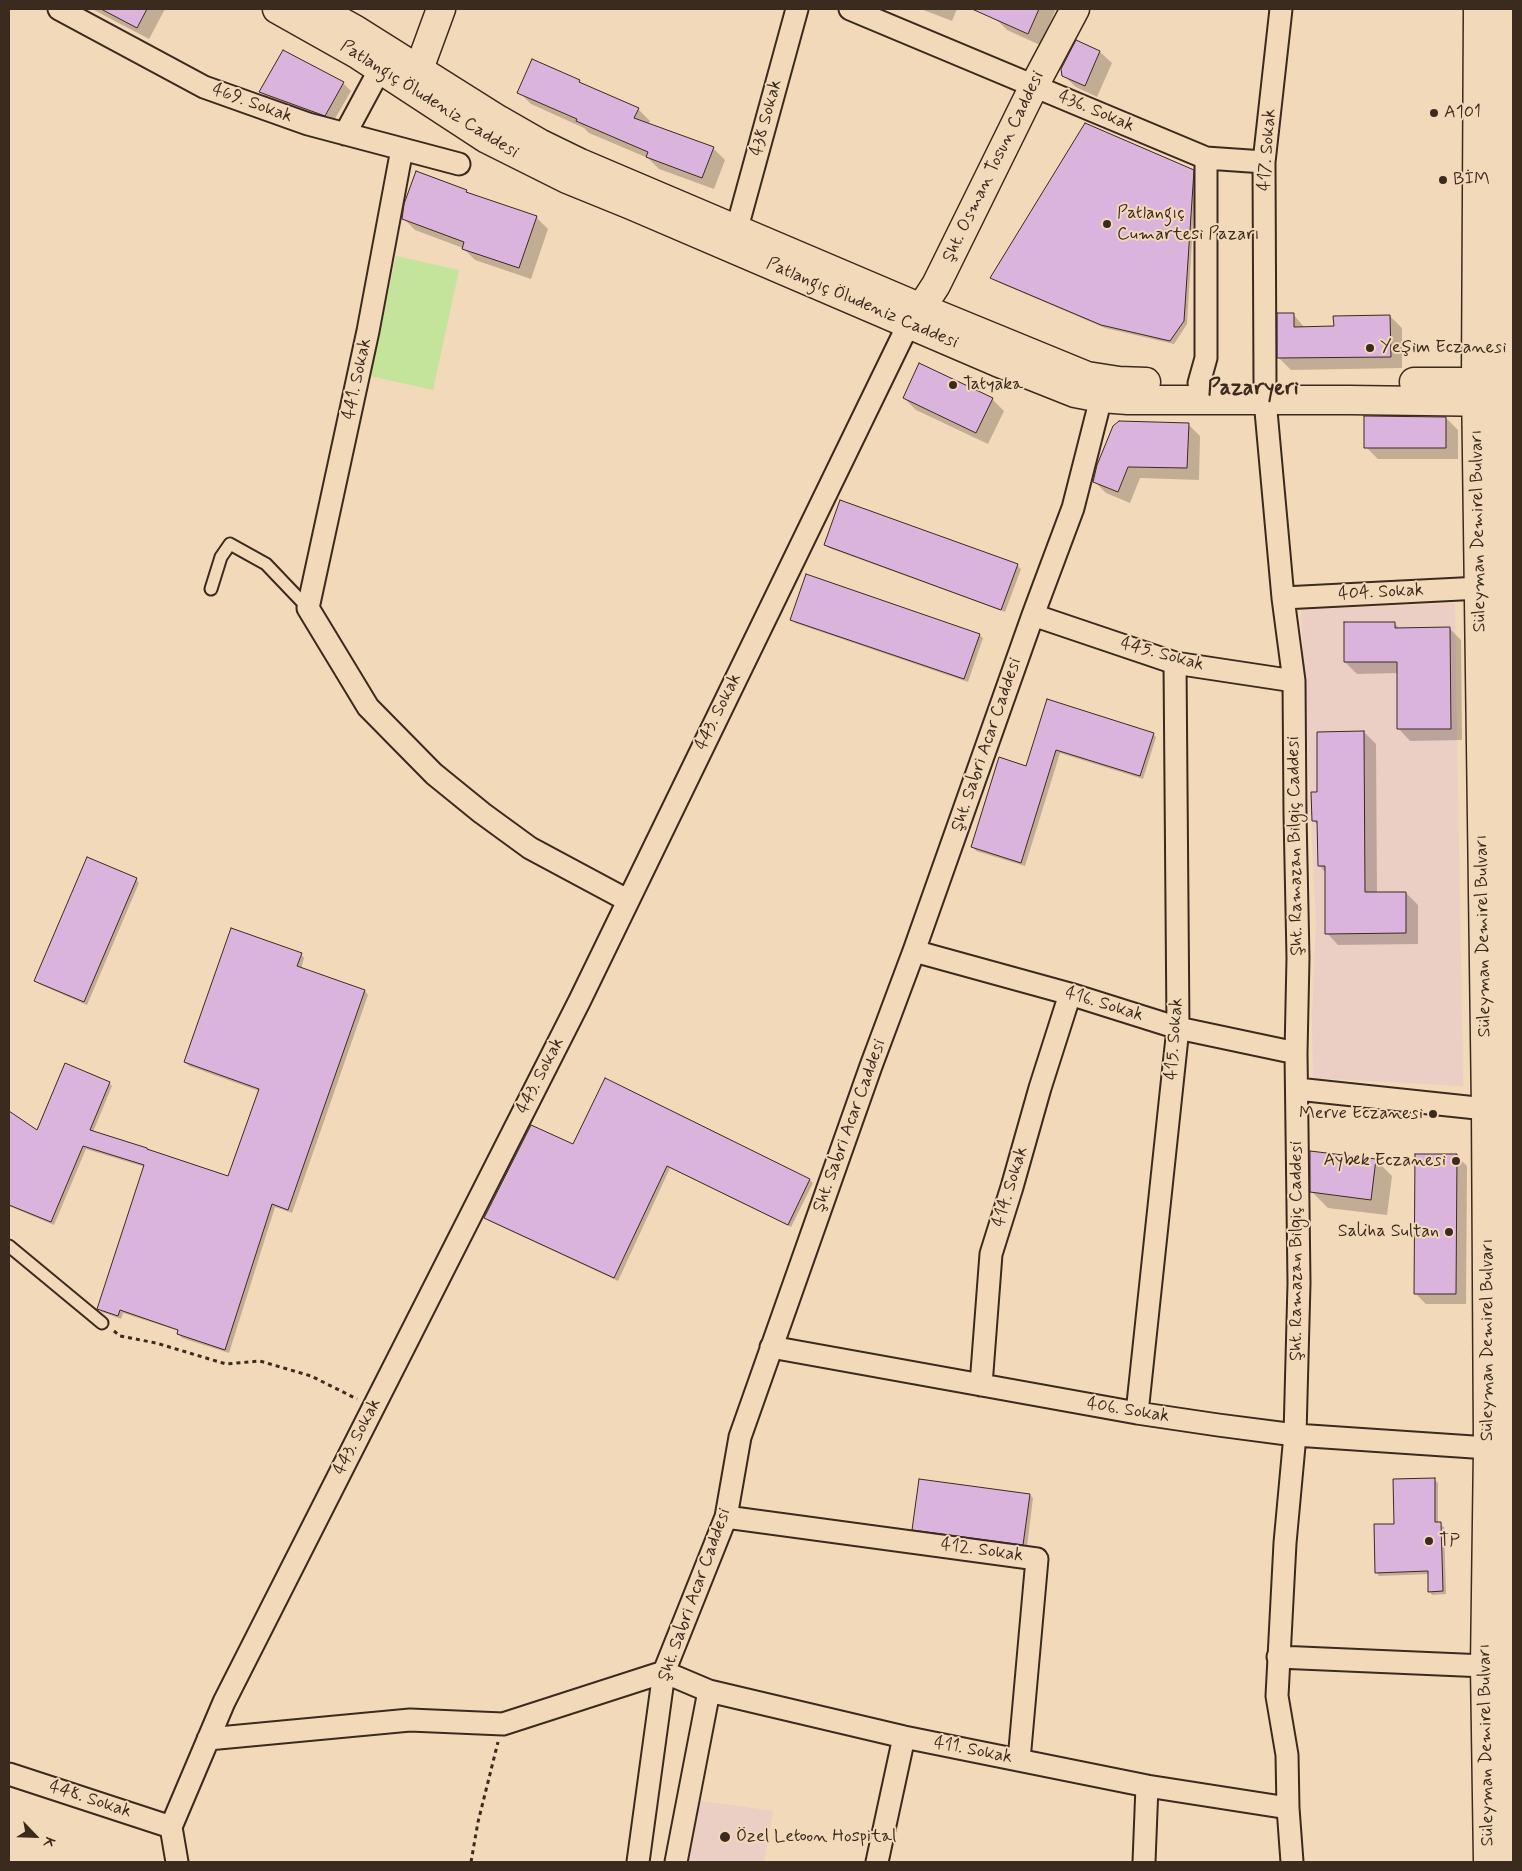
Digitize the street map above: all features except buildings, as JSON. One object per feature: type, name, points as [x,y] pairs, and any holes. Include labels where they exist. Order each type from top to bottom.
[{"type":"main road","name":"Patlangıç Öludeniz Caddesi","points":[[277,9],[357,54],[487,139],[567,179],[915,316],[1087,376],[1118,381],[1199,383],[1265,391]]},
{"type":"main road","name":"Patlangıç Öludeniz Caddesi","points":[[318,9],[538,143],[589,167],[737,228],[1055,386],[1075,393],[1101,398],[1128,400],[1265,391],[1489,392]]},
{"type":"main road","points":[[419,69],[441,9]]},
{"type":"main road","name":"Şht. Osman Tosun Caddesi","points":[[915,316],[936,285],[1034,86],[1075,9]]},
{"type":"main road","name":"Süleyman Demirel Bulvarı","points":[[1478,9],[1489,392],[1498,588],[1511,1763],[1510,1862]]},
{"type":"main road","name":"Süleyman Demirel Bulvarı","points":[[1489,392],[1508,348],[1509,52],[1504,9]]},
{"type":"main road","name":"Süleyman Demirel Bulvarı","points":[[1488,1862],[1485,1666],[1488,1448],[1503,1160],[1486,1109],[1498,588]]},
{"type":"street","name":"469. Sokak","points":[[59,9],[204,87],[308,124],[458,164]]},
{"type":"street","name":"438 Sokak","points":[[737,228],[797,9]]},
{"type":"street","name":"436. Sokak","points":[[850,9],[883,15],[1034,86],[1206,158],[1264,162]]},
{"type":"street","name":"417. Sokak","points":[[1265,391],[1264,162],[1281,9]]},
{"type":"street","points":[[345,134],[380,69]]},
{"type":"street","name":"441. Sokak","points":[[308,608],[368,331],[402,149]]},
{"type":"street","points":[[1199,383],[1206,358],[1206,158]]},
{"type":"street","name":"443. Sokak","points":[[171,1827],[224,1702],[580,1000],[915,316]]},
{"type":"street","name":"Şht. Ramazan Bilgiç Caddesi","points":[[1265,391],[1283,598],[1294,681],[1298,958],[1296,1052],[1299,1282],[1295,1435],[1285,1543],[1277,1696],[1287,1755],[1292,1862]]},
{"type":"street","name":"Şht. Sabri Acar Caddesi","points":[[638,1862],[664,1672],[726,1517],[740,1437],[867,1075],[914,951],[1032,615],[1073,508],[1101,398]]},
{"type":"street","name":"404. Sokak","points":[[1283,598],[1498,588]]},
{"type":"street","points":[[308,608],[368,707],[434,774],[482,813],[530,848],[628,900]]},
{"type":"street","name":"445. Sokak","points":[[1032,615],[1175,663],[1294,681]]},
{"type":"street","name":"415. Sokak","points":[[1138,1413],[1178,1028],[1175,663]]},
{"type":"street","name":"416. Sokak","points":[[914,951],[1070,994],[1178,1028],[1296,1052]]},
{"type":"street","name":"414. Sokak","points":[[981,1385],[991,1254],[1070,994]]},
{"type":"street","points":[[1297,1089],[1486,1109]]},
{"type":"street","name":"406. Sokak","points":[[771,1348],[1138,1413],[1295,1435],[1488,1448]]},
{"type":"street","name":"412. Sokak","points":[[726,1517],[1037,1559],[1019,1760]]},
{"type":"street","points":[[1278,1657],[1485,1666]]},
{"type":"street","points":[[208,1740],[410,1720],[503,1724],[664,1672]]},
{"type":"street","name":"411. Sokak","points":[[664,1672],[709,1691],[904,1737],[1148,1786],[1288,1808]]},
{"type":"street","points":[[676,1862],[709,1691]]},
{"type":"street","points":[[877,1862],[904,1737]]},
{"type":"street","points":[[1486,1780],[1511,1763]]},
{"type":"street","name":"448. Sokak","points":[[9,1774],[171,1827]]},
{"type":"street","points":[[1144,1862],[1148,1786]]},
{"type":"street","points":[[171,1827],[177,1862]]},
{"type":"lane","points":[[211,589],[221,557],[230,544],[266,564],[308,608]]},
{"type":"lane","points":[[9,1246],[102,1323]]},
{"type":"path","points":[[102,1323],[120,1336],[156,1343],[226,1364],[260,1361],[311,1376],[373,1407]]},
{"type":"path","points":[[471,1862],[478,1822],[503,1724]]},
{"type":"shaded area","points":[[1455,603],[1463,1086],[1313,1078],[1312,1019],[1316,922],[1301,610]]},
{"type":"shaded area","name":"Özel Letoon Hospital","points":[[687,1799],[773,1811],[764,1862],[676,1862]]},
{"type":"green space","points":[[396,256],[459,270],[433,390],[370,376]]},
{"type":"place","name":"A101","points":[[1434,113]]},
{"type":"place","name":"BİM","points":[[1443,180]]},
{"type":"place","name":"Patlangıç Cumartesi Pazarı","points":[[1107,224]]},
{"type":"place","name":"Yeşim Eczanesi","points":[[1370,348]]},
{"type":"place","name":"Tatyaka","points":[[953,385]]},
{"type":"place","name":"Merve Eczanesi","points":[[1433,1114]]},
{"type":"place","name":"Aybek Eczanesi","points":[[1456,1161]]},
{"type":"place","name":"Saliha Sultan","points":[[1449,1232]]},
{"type":"place","name":"TP","points":[[1429,1541]]},
{"type":"place","name":"Özel Letoon Hospital","points":[[725,1837]]},
{"type":"district","name":"Pazaryeri","points":[[1253,389]]}]
